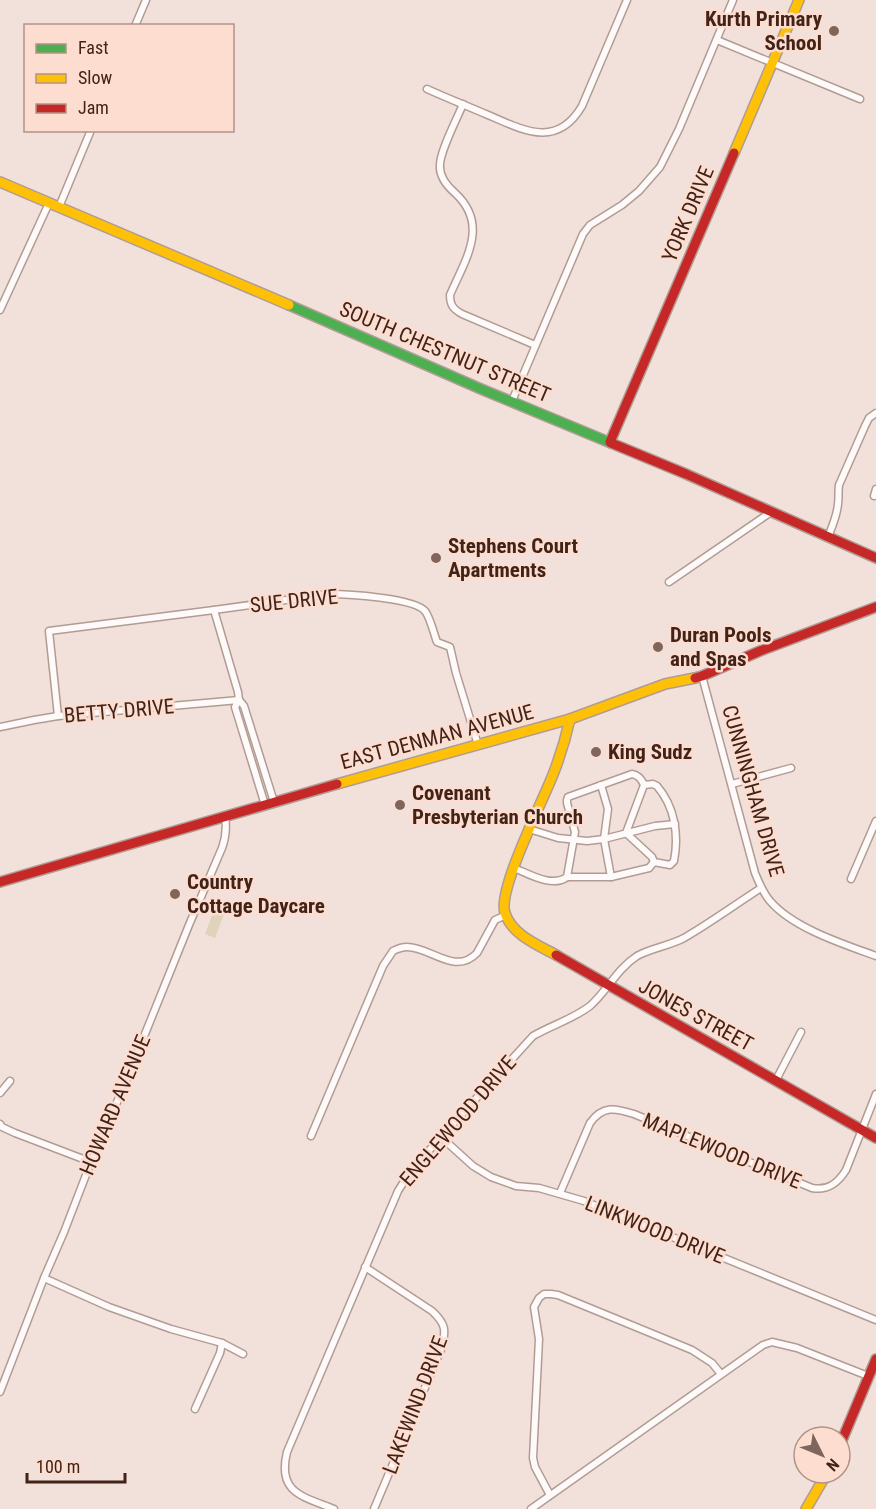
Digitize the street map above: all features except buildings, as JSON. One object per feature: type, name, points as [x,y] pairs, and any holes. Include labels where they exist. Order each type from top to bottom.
[{"type":"main road","name":"YORK DRIVE","points":[[610,442],[799,0]]},
{"type":"main road","name":"SOUTH CHESTNUT STREET","points":[[0,182],[234,280],[876,558]]},
{"type":"main road","name":"EAST DENMAN AVENUE","points":[[0,882],[269,803],[570,720],[665,684],[702,676],[760,651],[876,607]]},
{"type":"main road","points":[[506,915],[503,901],[567,736],[570,720]]},
{"type":"main road","name":"JONES STREET","points":[[506,915],[510,924],[520,934],[876,1138]]},
{"type":"main road","points":[[848,1425],[876,1359]]},
{"type":"main road","points":[[806,1509],[820,1485]]},
{"type":"street","points":[[136,24],[146,0]]},
{"type":"street","points":[[427,89],[522,130],[553,131],[563,127],[577,115],[582,106],[627,0]]},
{"type":"street","points":[[512,401],[583,234],[590,225],[622,205],[639,191],[660,166],[679,129],[733,0]]},
{"type":"street","points":[[717,40],[860,99]]},
{"type":"street","points":[[463,104],[440,165],[442,178],[465,202],[474,224],[471,246],[450,295],[450,301],[455,310],[535,345]]},
{"type":"street","points":[[0,310],[91,132]]},
{"type":"street","points":[[828,537],[835,520],[839,485],[869,418],[876,413]]},
{"type":"street","points":[[669,582],[771,512]]},
{"type":"street","name":"SUE DRIVE","points":[[58,716],[49,631],[329,594],[394,600],[425,611],[437,642],[450,647],[478,745]]},
{"type":"street","points":[[214,610],[238,692],[235,707],[269,803]]},
{"type":"street","name":"CUNNINGHAM DRIVE","points":[[702,676],[761,888],[775,907],[795,922],[876,956]]},
{"type":"street","name":"BETTY DRIVE","points":[[0,727],[58,716],[238,700]]},
{"type":"street","points":[[732,784],[790,768]]},
{"type":"street","points":[[567,877],[575,832],[568,797],[632,774],[639,777],[644,785]]},
{"type":"street","points":[[626,833],[654,862],[670,865],[674,861],[675,824],[673,815],[660,789],[653,784],[644,785]]},
{"type":"street","points":[[601,785],[609,809],[604,839],[611,877]]},
{"type":"street","points":[[626,833],[644,785]]},
{"type":"street","name":"HOWARD AVENUE","points":[[0,1392],[91,1162],[226,838],[225,817]]},
{"type":"street","points":[[851,879],[876,821]]},
{"type":"street","points":[[529,829],[558,838],[587,842],[655,826],[675,824]]},
{"type":"street","points":[[514,868],[545,880],[562,880],[567,877],[611,877],[649,868],[654,862]]},
{"type":"street","name":"ENGLEWOOD DRIVE","points":[[334,1509],[299,1494],[292,1488],[284,1473],[285,1461],[291,1442],[398,1191],[410,1172],[533,1036],[578,1014],[589,1006],[624,966],[636,957],[682,939],[761,888]]},
{"type":"street","points":[[311,1136],[383,966],[393,951],[408,946],[456,963],[463,961],[477,953],[495,920],[506,915]]},
{"type":"street","points":[[776,1080],[801,1032]]},
{"type":"street","points":[[0,1093],[10,1081]]},
{"type":"street","name":"MAPLEWOOD DRIVE","points":[[560,1193],[590,1123],[595,1116],[609,1109],[634,1114],[791,1180],[819,1190],[827,1188],[841,1178],[851,1160],[876,1094]]},
{"type":"street","points":[[0,1124],[15,1133],[91,1162]]},
{"type":"street","name":"LINKWOOD DRIVE","points":[[441,1137],[473,1166],[491,1177],[516,1186],[539,1188],[584,1200],[876,1320]]},
{"type":"street","name":"LAKEWIND DRIVE","points":[[365,1268],[432,1311],[440,1319],[445,1335],[374,1509]]},
{"type":"street","points":[[44,1278],[109,1307],[171,1329],[222,1343],[243,1354]]},
{"type":"street","points":[[550,1496],[533,1458],[539,1339],[534,1307],[544,1294],[558,1295],[692,1350],[711,1363],[721,1374]]},
{"type":"street","points":[[531,1509],[754,1350],[772,1342],[796,1348],[868,1376]]},
{"type":"street","points":[[195,1409],[220,1353],[222,1343]]},
{"type":"shaded area","points":[[217,902],[227,906],[215,938],[205,934]]},
{"type":"traffic: fast","points":[[289,305],[611,443]]},
{"type":"traffic: slow","points":[[734,153],[799,0]]},
{"type":"traffic: slow","points":[[0,182],[289,305]]},
{"type":"traffic: slow","points":[[337,784],[570,719],[665,684],[695,678]]},
{"type":"traffic: slow","points":[[556,955],[526,938],[513,927],[505,913],[504,901],[514,865],[557,765],[570,719]]},
{"type":"traffic: slow","points":[[806,1509],[820,1485]]},
{"type":"traffic: jam","points":[[610,442],[734,153]]},
{"type":"traffic: jam","points":[[611,443],[876,558]]},
{"type":"traffic: jam","points":[[695,678],[876,607]]},
{"type":"traffic: jam","points":[[0,882],[337,784]]},
{"type":"traffic: jam","points":[[556,955],[876,1138]]},
{"type":"traffic: jam","points":[[848,1425],[876,1359]]},
{"type":"place","name":"Kurth Primary School","points":[[834,31]]},
{"type":"place","name":"Stephens Court Apartments","points":[[436,558]]},
{"type":"place","name":"Duran Pools and Spas","points":[[658,647]]},
{"type":"place","name":"King Sudz","points":[[596,752]]},
{"type":"place","name":"Covenant Presbyterian Church","points":[[400,805]]},
{"type":"place","name":"Country Cottage Daycare","points":[[175,894]]}]
